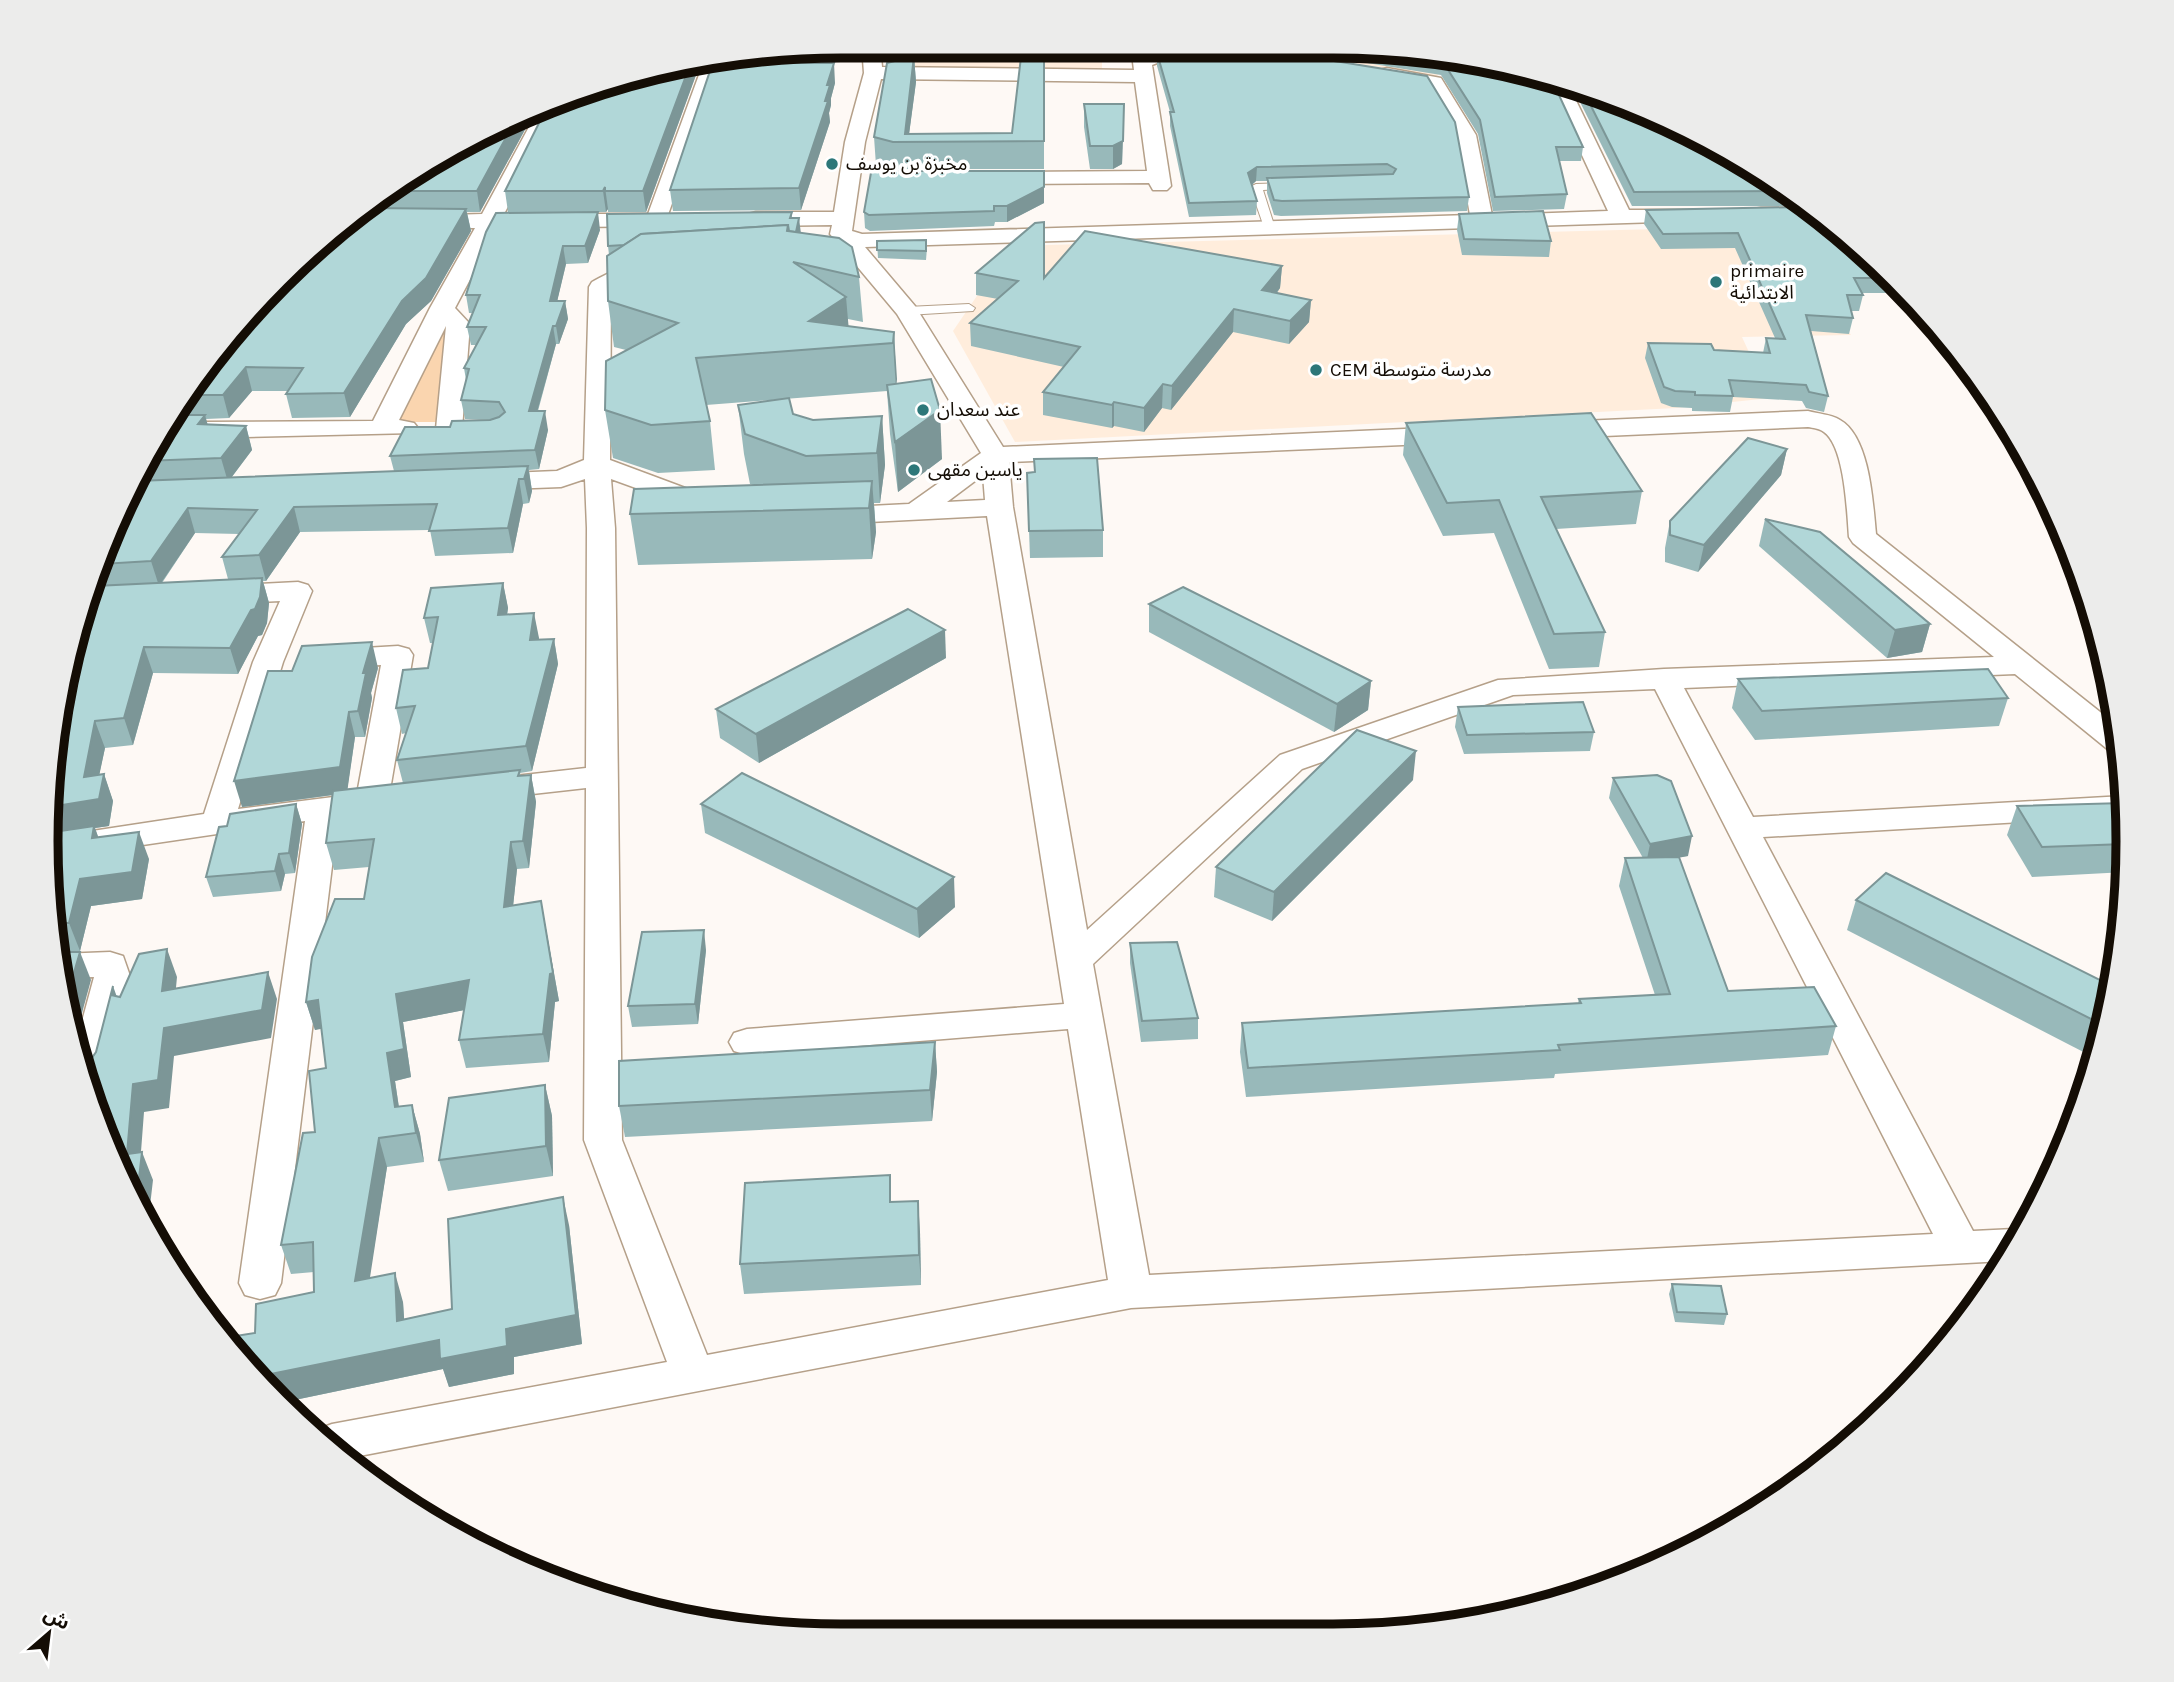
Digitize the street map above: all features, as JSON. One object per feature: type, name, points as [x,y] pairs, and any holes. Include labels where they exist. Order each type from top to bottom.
[{"type":"street","points":[[872,58],[873,73],[850,168],[843,241],[907,311],[995,455],[999,507],[1131,1292]]},
{"type":"street","points":[[978,178],[1159,181],[1142,62],[1152,58]]},
{"type":"street","points":[[656,221],[710,69]]},
{"type":"street","points":[[1368,71],[1434,82],[1466,135],[1482,220]]},
{"type":"street","points":[[873,73],[1143,76]]},
{"type":"street","points":[[1563,92],[1621,216]]},
{"type":"street","points":[[383,427],[442,308],[545,115]]},
{"type":"street","points":[[850,168],[872,173]]},
{"type":"street","points":[[1741,215],[1802,214]]},
{"type":"street","points":[[735,220],[843,241],[860,241],[1714,215]]},
{"type":"street","points":[[408,221],[682,221]]},
{"type":"street","points":[[671,268],[631,270],[600,287],[597,464],[614,527],[601,775],[603,1140],[693,1375]]},
{"type":"street","points":[[176,430],[383,427],[460,429],[458,324],[442,308]]},
{"type":"street","points":[[1534,432],[1808,419],[1832,425],[1844,437],[1859,496],[1863,537],[2109,734]]},
{"type":"street","points":[[916,511],[995,455],[1479,434]]},
{"type":"street","points":[[464,483],[561,479],[597,464],[724,518],[678,523]]},
{"type":"street","points":[[810,517],[999,507]]},
{"type":"street","points":[[188,596],[298,591],[290,661],[218,822]]},
{"type":"street","points":[[290,661],[398,655],[372,803]]},
{"type":"street","points":[[1074,960],[1291,762],[1509,686],[2020,665]]},
{"type":"street","points":[[1664,678],[1961,1248]]},
{"type":"street","points":[[453,793],[601,775]]},
{"type":"street","points":[[58,847],[218,822],[412,798]]},
{"type":"street","points":[[1742,828],[2115,806]]},
{"type":"street","points":[[260,1283],[323,808]]},
{"type":"street","points":[[68,966],[110,964],[113,976],[90,1064]]},
{"type":"street","points":[[747,1042],[1083,1015]]},
{"type":"street","points":[[339,1442],[1131,1292],[2003,1246]]},
{"type":"lane","points":[[1269,228],[1256,187],[1308,186]]},
{"type":"lane","points":[[907,311],[969,308]]},
{"type":"shaded area","points":[[892,58],[1130,58],[1119,62],[1102,62],[1102,70],[890,67]]},
{"type":"shaded area","points":[[1311,58],[1384,59],[1446,66],[1435,78]]},
{"type":"shaded area","name":"CEM مدرسة متوسطة","points":[[1774,226],[1851,335],[1742,337],[1770,398],[1676,408],[1015,442],[953,331],[1011,246]]},
{"type":"shaded area","points":[[447,323],[453,422],[396,422]]},
{"type":"building","points":[[914,58],[905,134],[1012,133],[1021,58],[1044,58],[1044,141],[893,142],[874,137],[887,63]]},
{"type":"building","points":[[1158,58],[1316,58],[1427,76],[1455,122],[1469,197],[1282,201],[1274,200],[1267,178],[1393,174],[1396,169],[1387,164],[1257,167],[1248,173],[1257,201],[1189,203],[1170,112],[1174,112]]},
{"type":"building","points":[[787,59],[787,63],[834,63],[827,85],[830,85],[825,101],[828,101],[799,188],[670,190],[711,69]]},
{"type":"building","points":[[1445,66],[1557,90],[1583,147],[1556,147],[1567,194],[1495,197],[1480,120]]},
{"type":"building","points":[[687,73],[643,191],[605,191],[605,187],[603,191],[505,191],[542,117],[638,84]]},
{"type":"building","points":[[1588,100],[1633,117],[1679,139],[1725,163],[1770,191],[1634,192]]},
{"type":"building","points":[[1084,104],[1124,104],[1123,141],[1113,146],[1090,146]]},
{"type":"building","points":[[509,132],[477,191],[405,191],[449,163]]},
{"type":"building","points":[[872,167],[893,171],[1044,171],[1044,187],[1007,206],[994,206],[994,211],[869,215],[864,212]]},
{"type":"building","points":[[1792,207],[1877,278],[1854,278],[1863,295],[1847,295],[1853,318],[1806,315],[1828,396],[1809,392],[1806,385],[1729,380],[1733,396],[1695,395],[1695,392],[1675,391],[1664,387],[1648,343],[1711,344],[1714,350],[1770,353],[1766,338],[1785,339],[1738,233],[1663,234],[1646,210]]},
{"type":"building","points":[[381,208],[466,209],[426,278],[402,301],[344,393],[286,394],[303,368],[246,367],[223,395],[198,395],[252,325],[287,287],[364,220]]},
{"type":"building","points":[[1543,211],[1551,241],[1464,239],[1459,214]]},
{"type":"building","points":[[598,212],[585,246],[563,246],[550,301],[565,301],[556,326],[553,326],[529,411],[545,411],[535,450],[390,456],[405,427],[450,427],[452,421],[490,420],[505,412],[499,402],[461,400],[469,369],[464,368],[486,327],[467,327],[480,295],[466,295],[486,232],[496,213]]},
{"type":"building","points":[[792,212],[790,218],[799,218],[796,232],[789,231],[788,225],[641,234],[624,245],[608,246],[607,214]]},
{"type":"building","points":[[1044,222],[1044,278],[1085,231],[1282,266],[1262,290],[1311,300],[1290,321],[1234,309],[1172,386],[1163,384],[1144,408],[1043,392],[1080,347],[970,323],[1018,281],[976,273],[1035,223]]},
{"type":"building","points":[[788,225],[787,231],[839,238],[852,247],[859,277],[793,262],[846,297],[809,321],[894,332],[893,343],[696,358],[710,421],[651,425],[605,410],[606,361],[678,323],[608,301],[607,256],[641,234]]},
{"type":"building","points":[[926,240],[926,251],[877,250],[877,241]]},
{"type":"building","points":[[931,379],[940,410],[895,442],[887,385]]},
{"type":"building","points":[[789,398],[793,414],[813,420],[882,416],[877,453],[806,456],[745,434],[738,405]]},
{"type":"building","points":[[1591,413],[1642,491],[1541,497],[1605,632],[1554,634],[1499,500],[1447,503],[1406,423]]},
{"type":"building","points":[[184,415],[205,415],[198,424],[246,426],[221,458],[157,461]]},
{"type":"building","points":[[1748,438],[1787,449],[1704,545],[1670,535],[1670,521]]},
{"type":"building","points":[[1097,458],[1103,530],[1029,531],[1027,473],[1035,472],[1034,459]]},
{"type":"building","points":[[528,466],[524,479],[519,479],[508,528],[429,531],[437,504],[294,507],[259,555],[222,557],[257,510],[188,508],[151,561],[109,564],[147,481]]},
{"type":"building","points":[[872,481],[869,508],[630,514],[634,489]]},
{"type":"building","points":[[1765,519],[1820,532],[1930,624],[1895,630]]},
{"type":"building","points":[[262,578],[260,597],[255,609],[251,610],[230,648],[144,647],[124,718],[95,721],[84,777],[104,774],[99,799],[59,806],[64,739],[73,688],[84,638],[100,586]]},
{"type":"building","points":[[503,583],[498,615],[534,613],[530,640],[554,639],[526,746],[397,760],[415,706],[396,708],[403,670],[428,668],[438,617],[424,618],[431,588]]},
{"type":"building","points":[[1183,587],[1371,681],[1337,704],[1149,604]]},
{"type":"building","points":[[908,609],[945,630],[756,734],[716,709]]},
{"type":"building","points":[[372,642],[363,673],[366,673],[358,711],[349,712],[340,767],[234,781],[268,671],[292,671],[302,646]]},
{"type":"building","points":[[1988,669],[2008,698],[1762,711],[1738,679]]},
{"type":"building","points":[[1583,702],[1594,732],[1467,735],[1458,707]]},
{"type":"building","points":[[1357,730],[1416,751],[1274,892],[1216,867]]},
{"type":"building","points":[[520,770],[518,776],[531,775],[523,841],[511,842],[504,907],[541,901],[553,973],[550,974],[543,1034],[459,1040],[469,980],[396,994],[404,1049],[387,1053],[395,1107],[412,1105],[416,1133],[379,1138],[355,1281],[395,1273],[397,1321],[452,1309],[448,1219],[563,1197],[576,1315],[506,1329],[507,1346],[440,1359],[439,1340],[268,1375],[235,1336],[255,1333],[256,1304],[314,1292],[313,1242],[281,1245],[303,1133],[315,1132],[309,1071],[326,1068],[318,1000],[306,1002],[312,957],[335,899],[364,899],[374,839],[326,843],[333,791]]},
{"type":"building","points":[[742,773],[954,877],[917,909],[701,804]]},
{"type":"building","points":[[1657,775],[1671,781],[1692,836],[1650,844],[1613,778]]},
{"type":"building","points":[[2115,803],[2116,844],[2042,847],[2017,806]]},
{"type":"building","points":[[296,804],[289,853],[279,854],[275,871],[206,877],[219,827],[227,826],[230,814]]},
{"type":"building","points":[[94,826],[92,838],[139,832],[132,872],[80,879],[69,923],[62,923],[58,831]]},
{"type":"building","points":[[1679,857],[1728,991],[1814,987],[1836,1026],[1558,1045],[1560,1050],[1248,1068],[1242,1023],[1581,1003],[1579,999],[1670,994],[1625,858]]},
{"type":"building","points":[[1886,873],[2103,982],[2095,1021],[1856,900]]},
{"type":"building","points":[[704,930],[695,1004],[628,1006],[642,932]]},
{"type":"building","points":[[1177,942],[1198,1018],[1142,1021],[1130,943]]},
{"type":"building","points":[[167,949],[162,991],[268,972],[262,1010],[164,1028],[158,1080],[133,1084],[127,1154],[142,1152],[138,1184],[117,1141],[89,1061],[96,1052],[113,986],[111,995],[120,997],[139,954]]},
{"type":"building","points":[[66,952],[80,952],[71,983]]},
{"type":"building","points":[[935,1042],[930,1090],[619,1106],[619,1061]]},
{"type":"building","points":[[545,1085],[546,1146],[439,1160],[449,1098]]},
{"type":"building","points":[[890,1175],[890,1202],[918,1201],[919,1255],[740,1264],[745,1183]]},
{"type":"building","points":[[1672,1284],[1721,1286],[1727,1314],[1677,1312]]},
{"type":"place","name":"مخبزة بن یوسف","points":[[832,164]]},
{"type":"place","name":"primaire الابتدائية","points":[[1716,282]]},
{"type":"place","name":"CEM مدرسة متوسطة","points":[[1316,370]]},
{"type":"place","name":"عند سعدان","points":[[923,410]]},
{"type":"place","name":"ياسين مقهى","points":[[914,470]]}]
